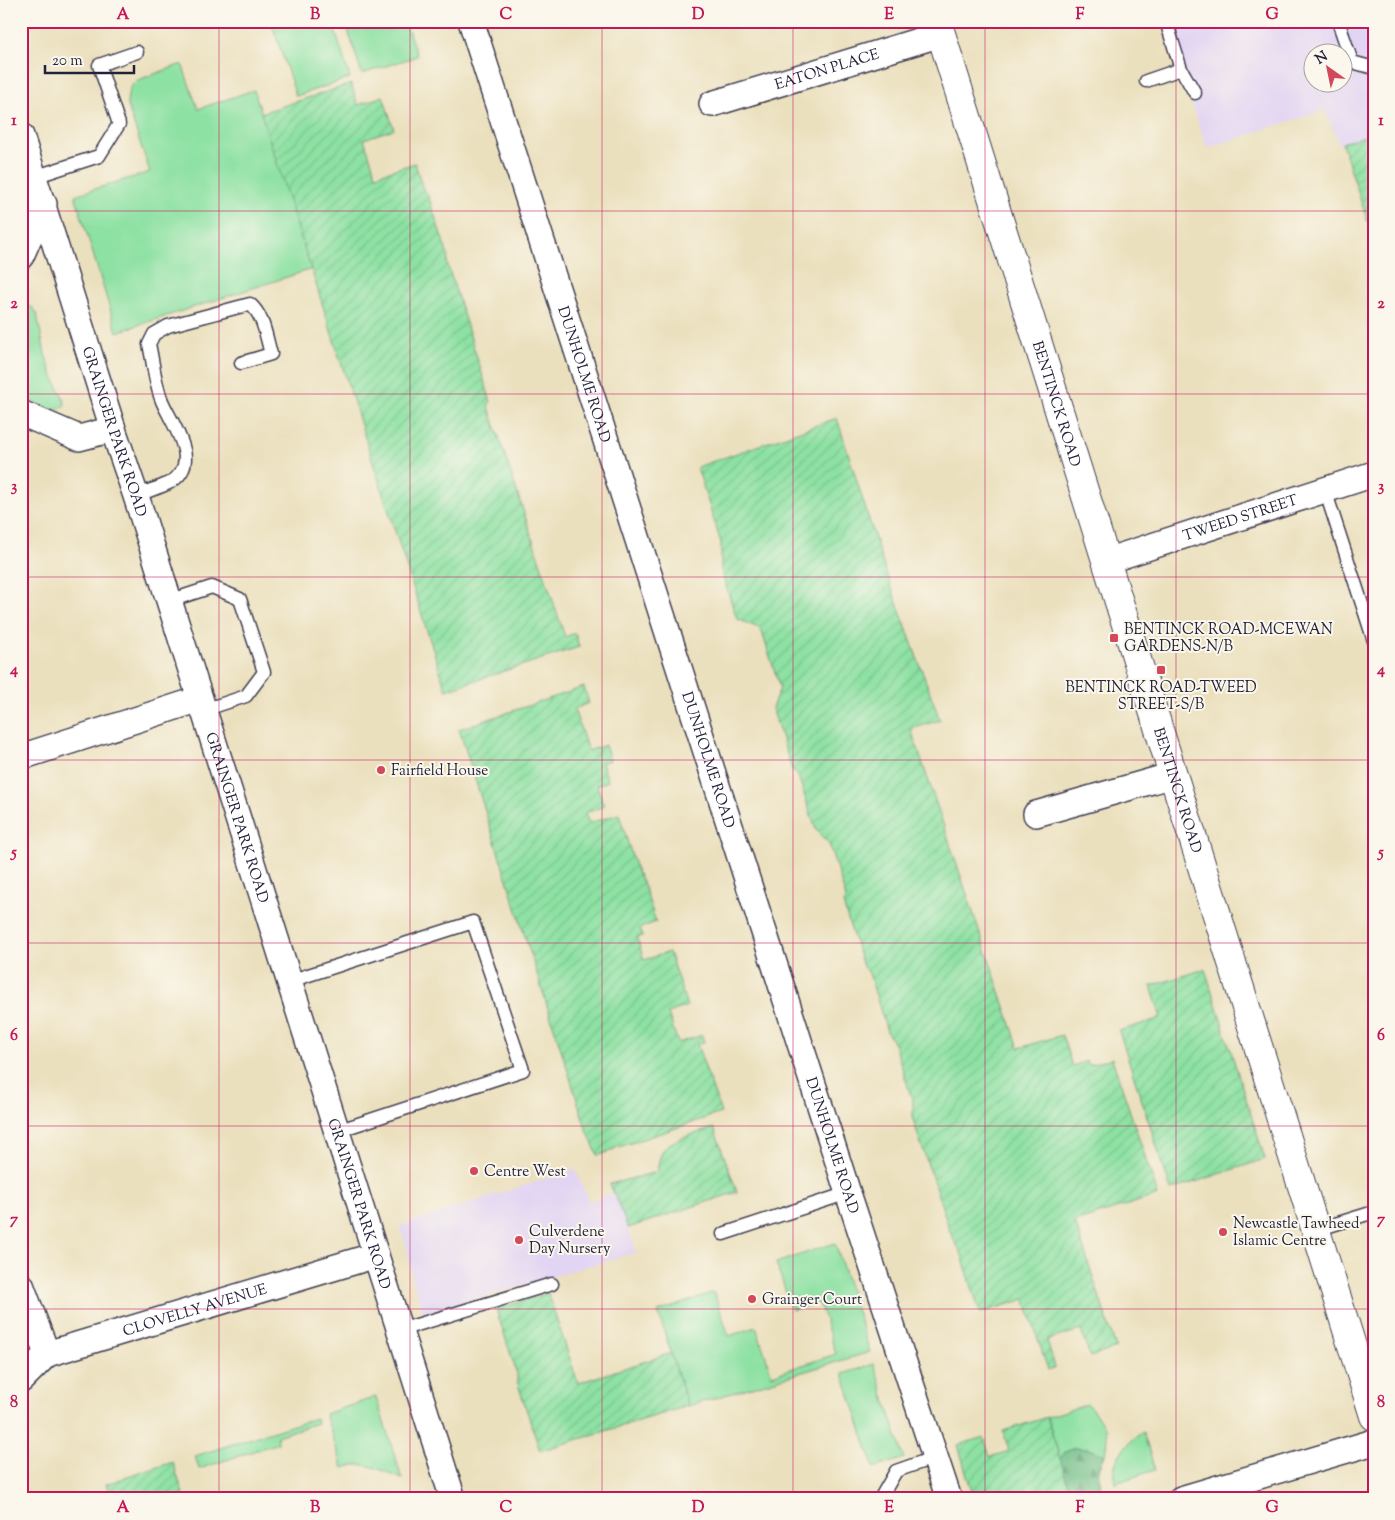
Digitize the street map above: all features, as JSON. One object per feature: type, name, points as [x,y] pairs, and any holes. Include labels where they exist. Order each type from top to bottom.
[{"type":"street","name":"DUNHOLME ROAD","points":[[471,21],[948,1499]]},
{"type":"street","name":"EATON PLACE","points":[[712,104],[939,28]]},
{"type":"street","name":"BENTINCK ROAD","points":[[939,28],[1374,1416]]},
{"type":"street","name":"GRAINGER PARK ROAD","points":[[21,136],[454,1499]]},
{"type":"street","points":[[21,256],[44,204]]},
{"type":"street","points":[[21,413],[79,438],[113,429]]},
{"type":"street","name":"TWEED STREET","points":[[1106,561],[1374,474]]},
{"type":"street","points":[[21,757],[202,704]]},
{"type":"street","points":[[1036,814],[1173,775]]},
{"type":"street","name":"CLOVELLY AVENUE","points":[[21,1380],[47,1354],[376,1255]]},
{"type":"street","points":[[21,1285],[47,1354]]},
{"type":"street","points":[[1181,1499],[1374,1442]]},
{"type":"lane","points":[[1166,21],[1182,69],[1195,93]]},
{"type":"lane","points":[[1338,21],[1352,62],[1374,68]]},
{"type":"lane","points":[[34,177],[99,156],[119,124],[99,65],[136,52]]},
{"type":"lane","points":[[1146,81],[1182,69]]},
{"type":"lane","points":[[136,496],[170,482],[182,472],[185,459],[183,442],[161,400],[149,344],[154,334],[168,326],[250,304],[257,310],[270,354],[242,362]]},
{"type":"lane","points":[[1325,490],[1374,641]]},
{"type":"lane","points":[[169,601],[212,587],[240,599],[264,672],[246,696],[202,704]]},
{"type":"lane","points":[[290,981],[473,922],[523,1070],[337,1131]]},
{"type":"lane","points":[[723,1234],[848,1193]]},
{"type":"lane","points":[[1316,1230],[1374,1212]]},
{"type":"lane","points":[[400,1330],[552,1284]]},
{"type":"lane","points":[[880,1499],[896,1471],[936,1457]]},
{"type":"shaded area","points":[[1163,21],[1374,21],[1374,133],[1339,144],[1325,110],[1207,148]]},
{"type":"shaded area","name":"Culverdene Day Nursery","points":[[575,1169],[589,1202],[613,1192],[637,1252],[424,1314],[413,1281],[408,1252],[400,1226]]},
{"type":"green space","points":[[271,21],[332,21],[350,78],[296,96]]},
{"type":"green space","points":[[345,21],[405,21],[417,56],[362,74]]},
{"type":"green space","points":[[182,64],[198,109],[254,90],[312,269],[117,332],[75,195],[150,172],[127,104],[129,90],[138,80]]},
{"type":"green space","points":[[351,84],[358,105],[383,96],[394,129],[364,139],[376,175],[415,163],[423,189],[428,195],[448,256],[447,263],[491,402],[488,404],[565,637],[575,633],[579,647],[446,690],[261,113]]},
{"type":"green space","points":[[1374,133],[1374,241],[1342,143]]},
{"type":"green space","points":[[24,306],[32,307],[37,314],[45,354],[53,377],[64,399],[65,404],[61,409],[52,410],[21,396],[21,309]]},
{"type":"green space","points":[[837,418],[884,567],[940,720],[911,729],[1019,1048],[1062,1035],[1072,1066],[1087,1061],[1089,1065],[1112,1058],[1158,1195],[1075,1222],[1116,1348],[1090,1357],[1081,1330],[1047,1340],[1055,1367],[1048,1370],[1025,1299],[980,1313],[961,1252],[952,1237],[913,1120],[913,1102],[895,1046],[887,1032],[869,973],[863,967],[843,904],[846,898],[829,844],[816,830],[798,776],[792,770],[772,708],[780,688],[761,629],[737,619],[721,571],[721,543],[697,467]]},
{"type":"green space","points":[[584,687],[589,703],[574,709],[588,751],[605,745],[610,760],[602,763],[608,781],[597,785],[604,806],[585,813],[589,823],[619,814],[637,872],[643,883],[656,922],[640,928],[643,936],[637,938],[644,960],[669,952],[687,1006],[668,1013],[678,1043],[702,1035],[704,1042],[697,1044],[721,1113],[616,1148],[598,1156],[586,1128],[459,729]]},
{"type":"green space","points":[[1205,969],[1265,1159],[1171,1190],[1119,1031],[1161,1018],[1151,986]]},
{"type":"green space","points":[[714,1128],[737,1192],[628,1228],[610,1184],[657,1172],[661,1155],[668,1145]]},
{"type":"green space","points":[[835,1243],[870,1352],[688,1406],[658,1312],[714,1292],[729,1336],[756,1327],[772,1375],[836,1354],[819,1302],[792,1310],[776,1263]]},
{"type":"green space","points":[[548,1293],[578,1383],[671,1353],[688,1406],[540,1451],[496,1309]]},
{"type":"green space","points":[[874,1364],[904,1458],[874,1468],[843,1374]]},
{"type":"green space","points":[[376,1397],[402,1479],[373,1467],[360,1465],[343,1468],[325,1414]]},
{"type":"green space","points":[[1088,1404],[1106,1428],[1105,1455],[1098,1472],[1101,1487],[1072,1497],[1047,1417]]},
{"type":"green space","points":[[1047,1417],[1072,1497],[1065,1499],[974,1499],[958,1445],[984,1437],[990,1457],[1009,1451],[1003,1431]]},
{"type":"green space","points":[[316,1418],[317,1423],[277,1436],[278,1443],[199,1469],[195,1456]]},
{"type":"green space","points":[[1143,1432],[1155,1470],[1115,1483],[1114,1468],[1120,1454],[1125,1447]]},
{"type":"green space","points":[[1074,1448],[1089,1449],[1105,1455],[1098,1472],[1101,1487],[1072,1497],[1060,1459],[1065,1452]]},
{"type":"green space","points":[[173,1462],[184,1497],[179,1499],[111,1499],[106,1484]]},
{"type":"place","name":"BENTINCK ROAD-MCEWAN GARDENS-N/B","points":[[1114,638]]},
{"type":"place","name":"BENTINCK ROAD-TWEED STREET-S/B","points":[[1161,670]]},
{"type":"place","name":"Fairfield House","points":[[381,770]]},
{"type":"place","name":"Centre West","points":[[474,1171]]},
{"type":"place","name":"Newcastle Tawheed Islamic Centre","points":[[1223,1232]]},
{"type":"place","name":"Culverdene Day Nursery","points":[[519,1240]]},
{"type":"place","name":"Grainger Court","points":[[752,1299]]}]
